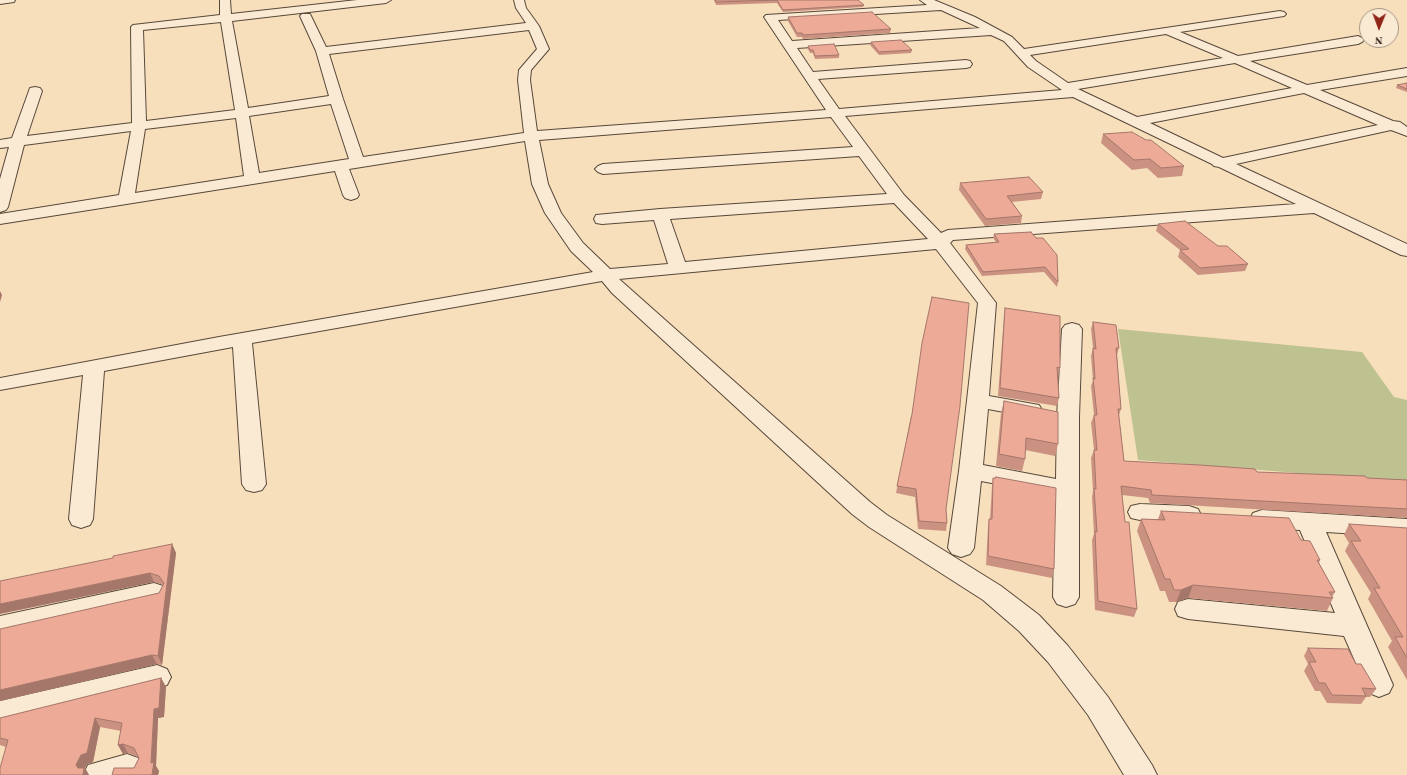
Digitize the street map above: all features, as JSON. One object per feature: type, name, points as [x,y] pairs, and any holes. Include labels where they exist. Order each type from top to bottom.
[{"type":"street","points":[[0,1],[10,0]]},
{"type":"street","points":[[225,0],[226,18],[252,179]]},
{"type":"street","points":[[126,199],[139,126],[137,27],[386,0]]},
{"type":"street","points":[[520,0],[521,8],[533,26],[543,49],[528,65],[525,70],[524,80],[531,136],[540,184],[553,213],[577,247],[624,294],[861,508],[878,521],[992,593],[1029,623],[1058,654],[1098,706],[1141,775]]},
{"type":"street","points":[[926,0],[971,19],[1008,39],[1032,64],[1070,90],[1219,163],[1407,251]]},
{"type":"street","points":[[943,7],[770,17],[862,151],[898,198],[941,243],[987,303],[971,471],[961,548]]},
{"type":"street","points":[[1021,53],[1280,14]]},
{"type":"street","points":[[306,16],[322,51],[336,99],[358,162]]},
{"type":"street","points":[[322,51],[533,26]]},
{"type":"street","points":[[1167,30],[1407,132]]},
{"type":"street","points":[[790,45],[993,31]]},
{"type":"street","points":[[0,219],[531,136],[835,113],[1070,90],[1234,59],[1358,40]]},
{"type":"street","points":[[810,76],[966,64]]},
{"type":"street","points":[[1134,122],[1306,89],[1407,72]]},
{"type":"street","points":[[0,207],[18,141],[35,91]]},
{"type":"street","points":[[0,144],[336,99]]},
{"type":"street","points":[[1219,163],[1407,123]]},
{"type":"street","points":[[603,169],[862,151]]},
{"type":"street","points":[[340,166],[351,195]]},
{"type":"street","points":[[602,219],[898,198]]},
{"type":"street","points":[[0,384],[242,339],[606,275],[941,243],[948,235],[974,232],[1315,208]]},
{"type":"street","points":[[660,214],[678,268]]},
{"type":"street","points":[[1066,597],[1068,417],[1072,329]]},
{"type":"street","points":[[242,339],[254,484]]},
{"type":"street","points":[[81,520],[94,367]]},
{"type":"street","points":[[978,401],[1068,417]]},
{"type":"street","points":[[971,471],[1067,489]]},
{"type":"street","points":[[1140,512],[1209,516]]},
{"type":"street","points":[[1240,518],[1407,528]]},
{"type":"street","points":[[1309,522],[1379,685]]},
{"type":"street","points":[[0,627],[154,592]]},
{"type":"street","points":[[1188,609],[1353,626]]},
{"type":"street","points":[[0,714],[157,677]]},
{"type":"green space","points":[[1118,329],[1362,352],[1394,397],[1407,400],[1407,482],[1138,460]]},
{"type":"building","points":[[715,0],[777,0],[716,2]]},
{"type":"building","points":[[777,0],[858,0],[864,5],[783,10]]},
{"type":"building","points":[[872,12],[891,29],[803,35],[802,33],[797,33],[788,17]]},
{"type":"building","points":[[901,40],[912,50],[879,52],[871,42]]},
{"type":"building","points":[[834,44],[839,55],[815,56],[813,50],[810,50],[808,46]]},
{"type":"building","points":[[1407,83],[1407,89],[1397,85]]},
{"type":"building","points":[[1132,132],[1146,140],[1151,140],[1184,166],[1161,168],[1150,159],[1134,160],[1103,134]]},
{"type":"building","points":[[1029,177],[1043,192],[1007,196],[1022,216],[986,219],[960,183]]},
{"type":"building","points":[[1185,221],[1218,246],[1227,246],[1248,264],[1200,268],[1180,250],[1189,249],[1158,224]]},
{"type":"building","points":[[1031,232],[1036,238],[1043,238],[1057,255],[1058,282],[1045,267],[983,272],[966,245],[999,242],[994,234]]},
{"type":"building","points":[[932,297],[969,303],[960,406],[946,509],[947,523],[919,521],[916,489],[897,486],[912,414],[922,343]]},
{"type":"building","points":[[1005,308],[1060,316],[1060,368],[1057,367],[1059,398],[1000,388]]},
{"type":"building","points":[[1093,322],[1116,325],[1119,348],[1116,348],[1121,409],[1118,409],[1124,461],[1255,469],[1257,472],[1365,476],[1367,478],[1407,480],[1407,509],[1152,495],[1151,490],[1121,486],[1125,522],[1129,522],[1137,609],[1098,601],[1095,531],[1097,532],[1094,488],[1096,489],[1094,450],[1097,450],[1094,415],[1097,415],[1093,378],[1095,379],[1093,348],[1096,349]]},
{"type":"building","points":[[1004,401],[1058,412],[1058,444],[1026,438],[1025,459],[999,454]]},
{"type":"building","points":[[996,477],[1056,488],[1054,569],[988,556],[989,519],[992,519],[993,478]]},
{"type":"building","points":[[1161,511],[1289,518],[1301,540],[1310,541],[1320,560],[1317,560],[1335,592],[1329,592],[1333,598],[1193,585],[1181,590],[1174,590],[1170,579],[1165,579],[1141,519],[1165,520]]},
{"type":"building","points":[[1349,524],[1407,528],[1407,658],[1395,637],[1403,637],[1374,588],[1380,588],[1351,541],[1361,541]]},
{"type":"building","points":[[172,544],[158,656],[152,655],[0,690],[0,629],[159,593],[164,583],[159,576],[150,573],[0,604],[0,581],[113,558],[113,556]]},
{"type":"building","points":[[1308,648],[1348,649],[1356,664],[1361,664],[1376,689],[1362,688],[1366,696],[1332,695],[1325,683],[1319,683],[1309,662],[1316,662]]},
{"type":"building","points":[[161,678],[159,708],[154,709],[151,763],[154,762],[152,775],[112,775],[114,768],[134,768],[139,758],[134,748],[123,744],[118,745],[122,723],[95,718],[87,753],[81,755],[76,765],[78,768],[84,768],[83,775],[0,775],[0,768],[8,740],[0,738],[0,718]]}]
